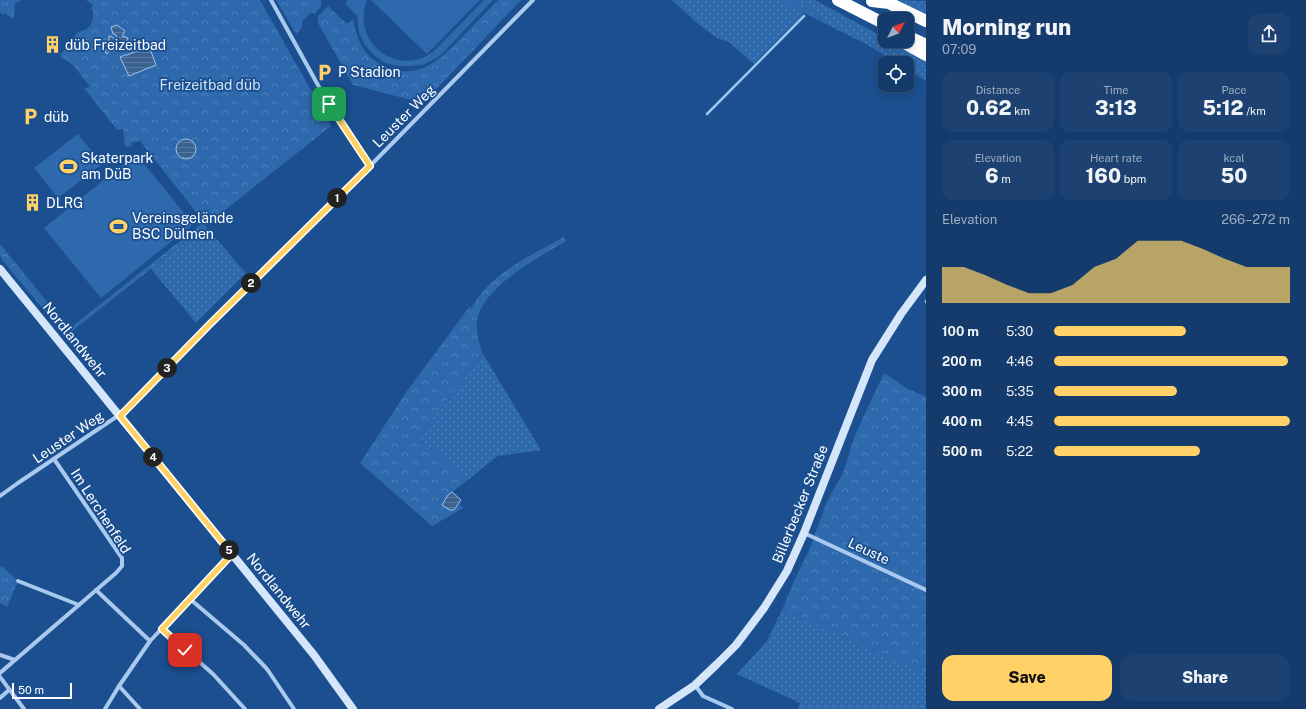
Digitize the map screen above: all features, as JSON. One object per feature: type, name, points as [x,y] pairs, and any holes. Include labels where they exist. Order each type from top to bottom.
[{"type":"highway","points":[[838,0],[878,21]]},
{"type":"highway","points":[[870,1],[893,12]]},
{"type":"highway","points":[[870,1],[889,3],[926,21]]},
{"type":"highway","points":[[866,15],[878,26]]},
{"type":"highway","points":[[914,23],[926,29]]},
{"type":"highway","points":[[914,39],[926,45]]},
{"type":"highway","points":[[914,48],[926,55]]},
{"type":"street","points":[[271,0],[329,104],[370,166]]},
{"type":"street","name":"Leuster Weg","points":[[0,496],[120,416],[210,324],[370,166],[533,0]]},
{"type":"street","name":"Nordlandwehr","points":[[0,269],[314,655],[353,709]]},
{"type":"street","name":"Billerbecker Straße","points":[[658,709],[695,685],[736,645],[764,608],[787,571],[804,533],[872,360],[901,314],[926,280]]},
{"type":"street","name":"Im Lerchenfeld","points":[[0,673],[122,566],[122,558],[54,459]]},
{"type":"street","name":"Leuste","points":[[804,533],[926,590]]},
{"type":"street","points":[[105,709],[150,641],[232,554]]},
{"type":"street","points":[[18,580],[79,605]]},
{"type":"street","points":[[96,590],[150,641]]},
{"type":"street","points":[[190,599],[244,645],[267,669],[294,709]]},
{"type":"street","points":[[162,629],[213,674],[245,709]]},
{"type":"street","points":[[0,655],[15,660]]},
{"type":"street","points":[[0,678],[24,709]]},
{"type":"street","points":[[695,685],[703,696],[732,709]]},
{"type":"street","points":[[119,686],[140,709]]},
{"type":"street","points":[[0,698],[9,690]]},
{"type":"green space","points":[[0,0],[22,0],[15,3],[15,15],[12,19],[5,13],[3,15],[0,12]]},
{"type":"green space","name":"Freizeitbad düb","points":[[86,0],[260,0],[331,126],[66,336],[3,261],[0,255],[0,244],[69,329],[204,222],[140,141],[131,143],[132,146],[125,147],[123,129],[117,130],[84,88],[90,87],[73,65],[60,56],[78,32],[85,30],[90,26],[93,19],[93,11],[91,9],[93,5]]},
{"type":"green space","points":[[276,0],[321,0],[321,7],[315,13],[310,13],[302,22],[302,28],[296,34]]},
{"type":"green space","points":[[348,0],[367,0],[364,12],[364,24],[367,35],[381,52],[391,58],[415,60],[425,57],[434,51],[484,0],[493,0],[440,56],[423,65],[399,66],[385,63],[373,54],[365,45],[359,33],[357,16],[345,3]]},
{"type":"green space","points":[[371,0],[480,0],[427,54]]},
{"type":"green space","points":[[498,0],[521,0],[423,103],[353,85],[318,23],[318,16],[328,6],[347,24],[353,19],[362,47],[377,62],[397,70],[419,70],[428,66],[446,53]]},
{"type":"green space","points":[[672,0],[778,0],[804,13],[754,64],[729,42],[717,38],[697,23]]},
{"type":"green space","points":[[778,0],[798,0],[830,26]]},
{"type":"green space","points":[[798,0],[815,0],[878,34],[878,48],[903,48],[926,61],[926,81],[914,73],[914,56],[886,56],[866,44],[830,26]]},
{"type":"green space","points":[[895,0],[926,1],[926,15]]},
{"type":"green space","name":"Skaterpark am DüB","points":[[78,134],[102,164],[58,198],[34,168]]},
{"type":"green space","name":"Vereinsgelände BSC Dülmen","points":[[136,154],[193,224],[101,298],[44,228]]},
{"type":"green space","points":[[205,226],[246,273],[196,323],[151,269]]},
{"type":"green space","points":[[564,237],[566,241],[540,256],[510,277],[496,289],[485,302],[478,316],[477,330],[478,339],[483,354],[418,438],[469,479],[448,495],[454,510],[459,504],[463,508],[432,526],[360,463],[407,391],[470,306],[471,309],[488,286],[499,276],[525,258]]},
{"type":"green space","points":[[483,354],[541,450],[498,456],[469,479],[418,438]]},
{"type":"green space","points":[[884,373],[908,389],[926,397],[926,674],[782,610],[810,548],[827,501],[843,473],[855,435]]},
{"type":"green space","points":[[2,566],[18,581],[7,607],[0,603],[0,568]]},
{"type":"green space","points":[[782,610],[926,674],[926,709],[798,709],[800,703],[737,674],[767,641]]},
{"type":"shaded area","points":[[117,25],[125,31],[122,36],[128,38],[124,46],[113,51],[111,49],[107,54],[105,52],[109,47],[109,36],[114,39],[117,37],[113,34],[111,27]]},
{"type":"shaded area","points":[[149,46],[156,65],[129,76],[120,57]]},
{"type":"shaded area","points":[[186,139],[193,142],[196,149],[193,156],[186,159],[179,156],[176,149],[179,142]]},
{"type":"shaded area","points":[[452,492],[461,500],[454,510],[450,510],[442,505],[448,495]]},
{"type":"waterway","points":[[707,114],[804,16]]},
{"type":"place","name":"düb Freizeitbad","points":[[52,45]]},
{"type":"place","name":"P Stadion","points":[[325,72]]},
{"type":"place","name":"düb","points":[[31,117]]},
{"type":"place","name":"Skaterpark am DüB","points":[[68,166]]},
{"type":"place","name":"DLRG","points":[[33,203]]},
{"type":"place","name":"Vereinsgelände BSC Dülmen","points":[[119,226]]},
{"type":"route","points":[[185,650],[162,629],[232,554],[120,416],[210,324],[370,166],[329,104]]}]
